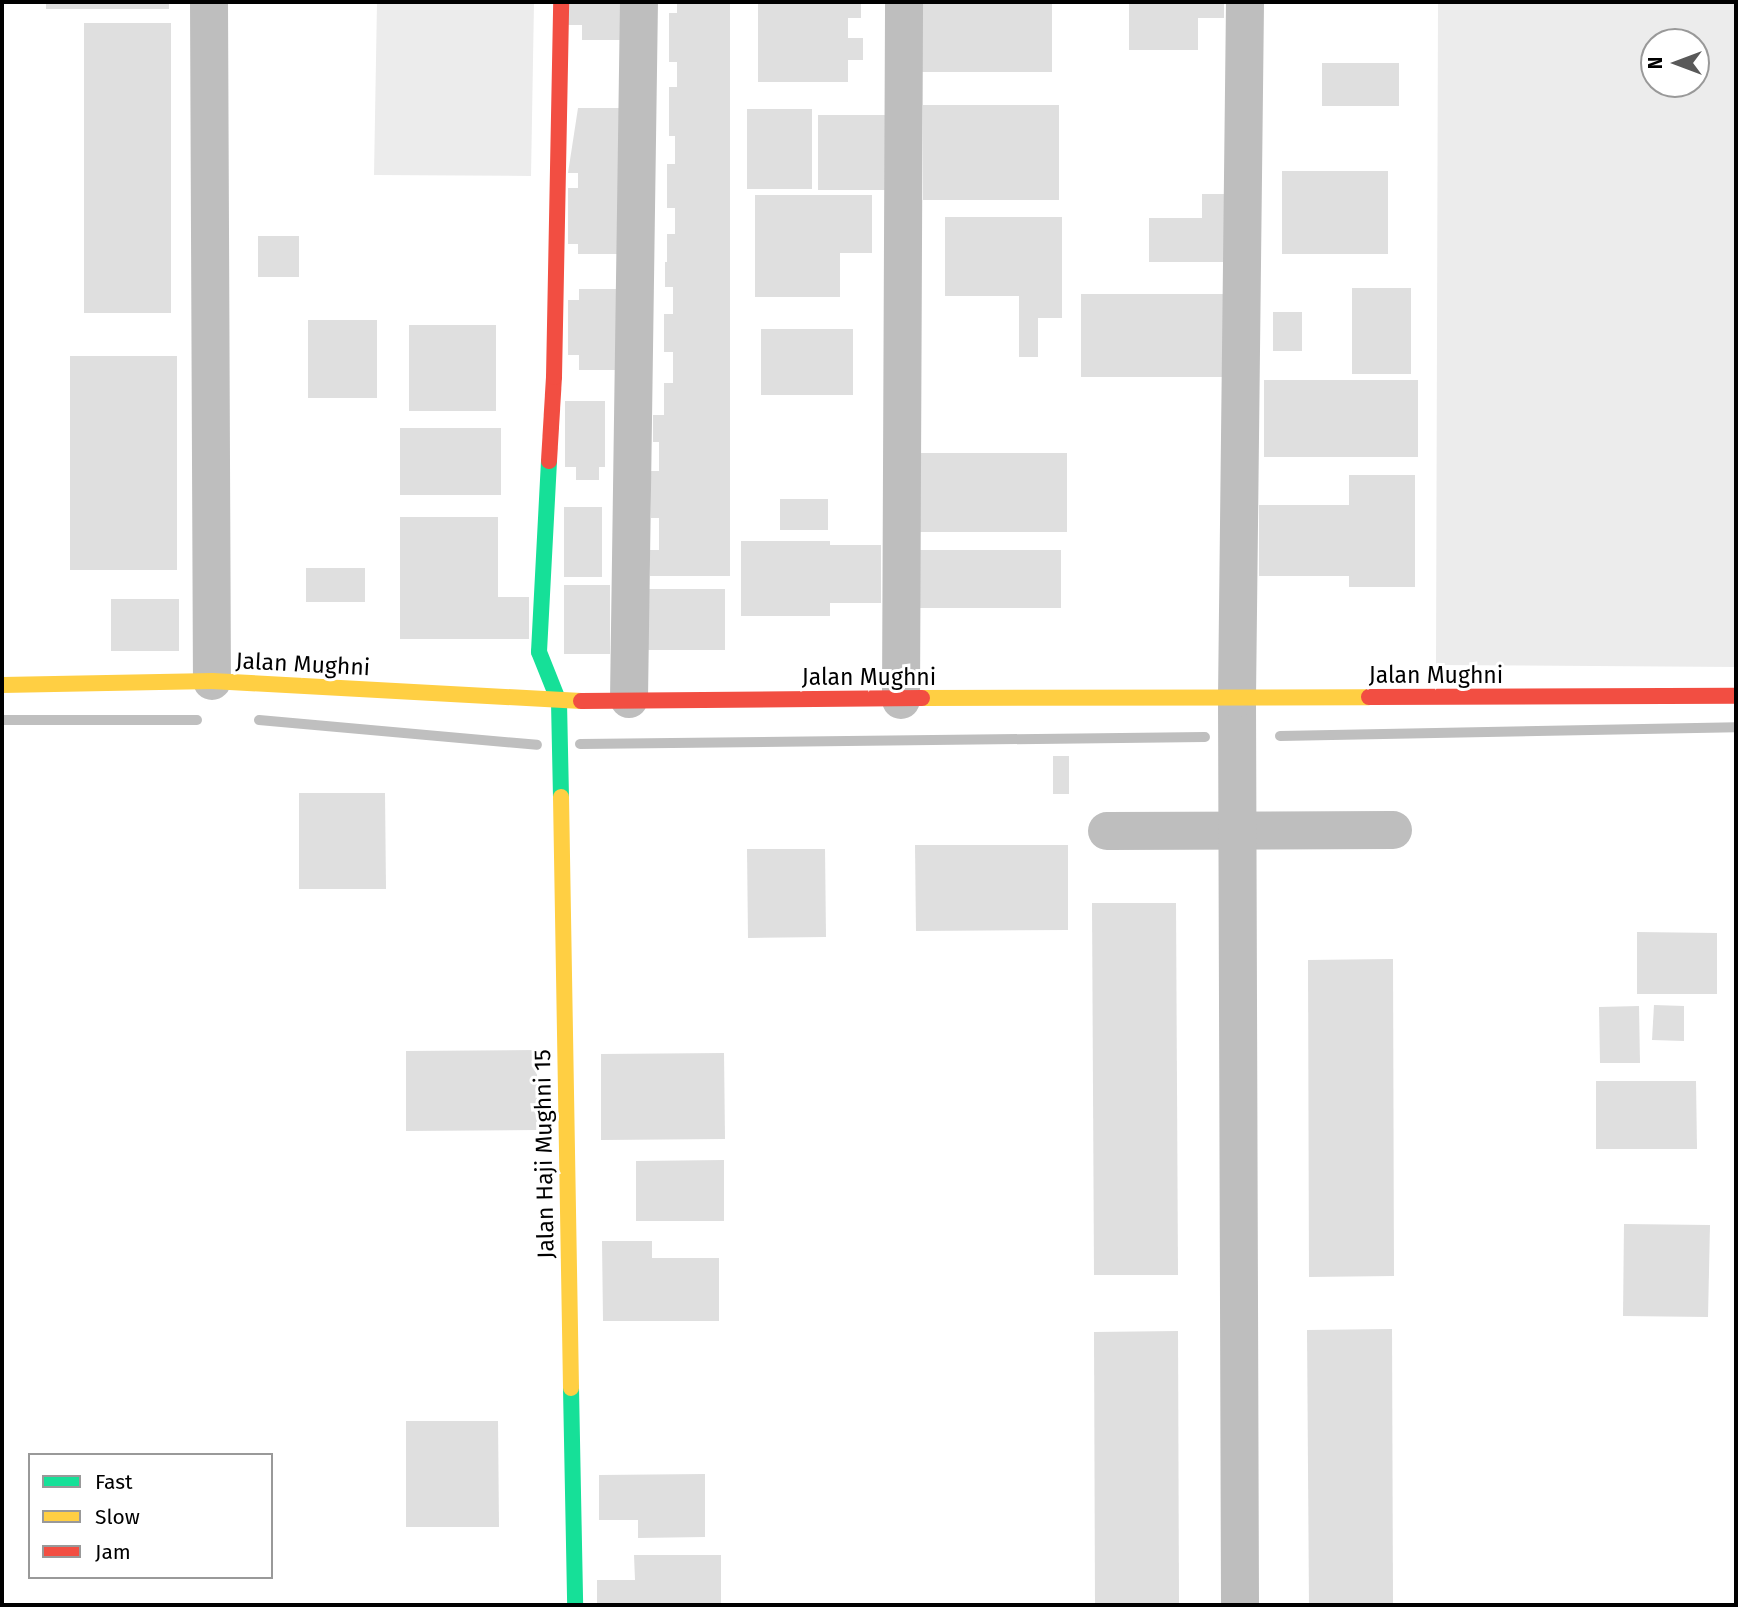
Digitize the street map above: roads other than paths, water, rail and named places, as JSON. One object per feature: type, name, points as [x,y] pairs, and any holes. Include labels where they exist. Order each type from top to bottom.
[{"type":"street","points":[[209,2],[212,681]]},
{"type":"street","points":[[559,702],[539,652],[554,377],[561,2]]},
{"type":"street","points":[[629,699],[639,2]]},
{"type":"street","points":[[901,700],[904,2]]},
{"type":"street","points":[[1240,1605],[1237,698],[1245,2]]},
{"type":"street","name":"Jalan Mughni","points":[[2,685],[212,681],[559,702],[629,699],[1736,696]]},
{"type":"street","name":"Jalan Haji Mughni 15","points":[[559,702],[575,1605]]},
{"type":"street","points":[[1107,831],[1393,830]]},
{"type":"waterway","points":[[2,720],[197,720]]},
{"type":"waterway","points":[[259,720],[537,745]]},
{"type":"waterway","points":[[1280,736],[1736,727]]},
{"type":"waterway","points":[[580,744],[1205,737]]}]
